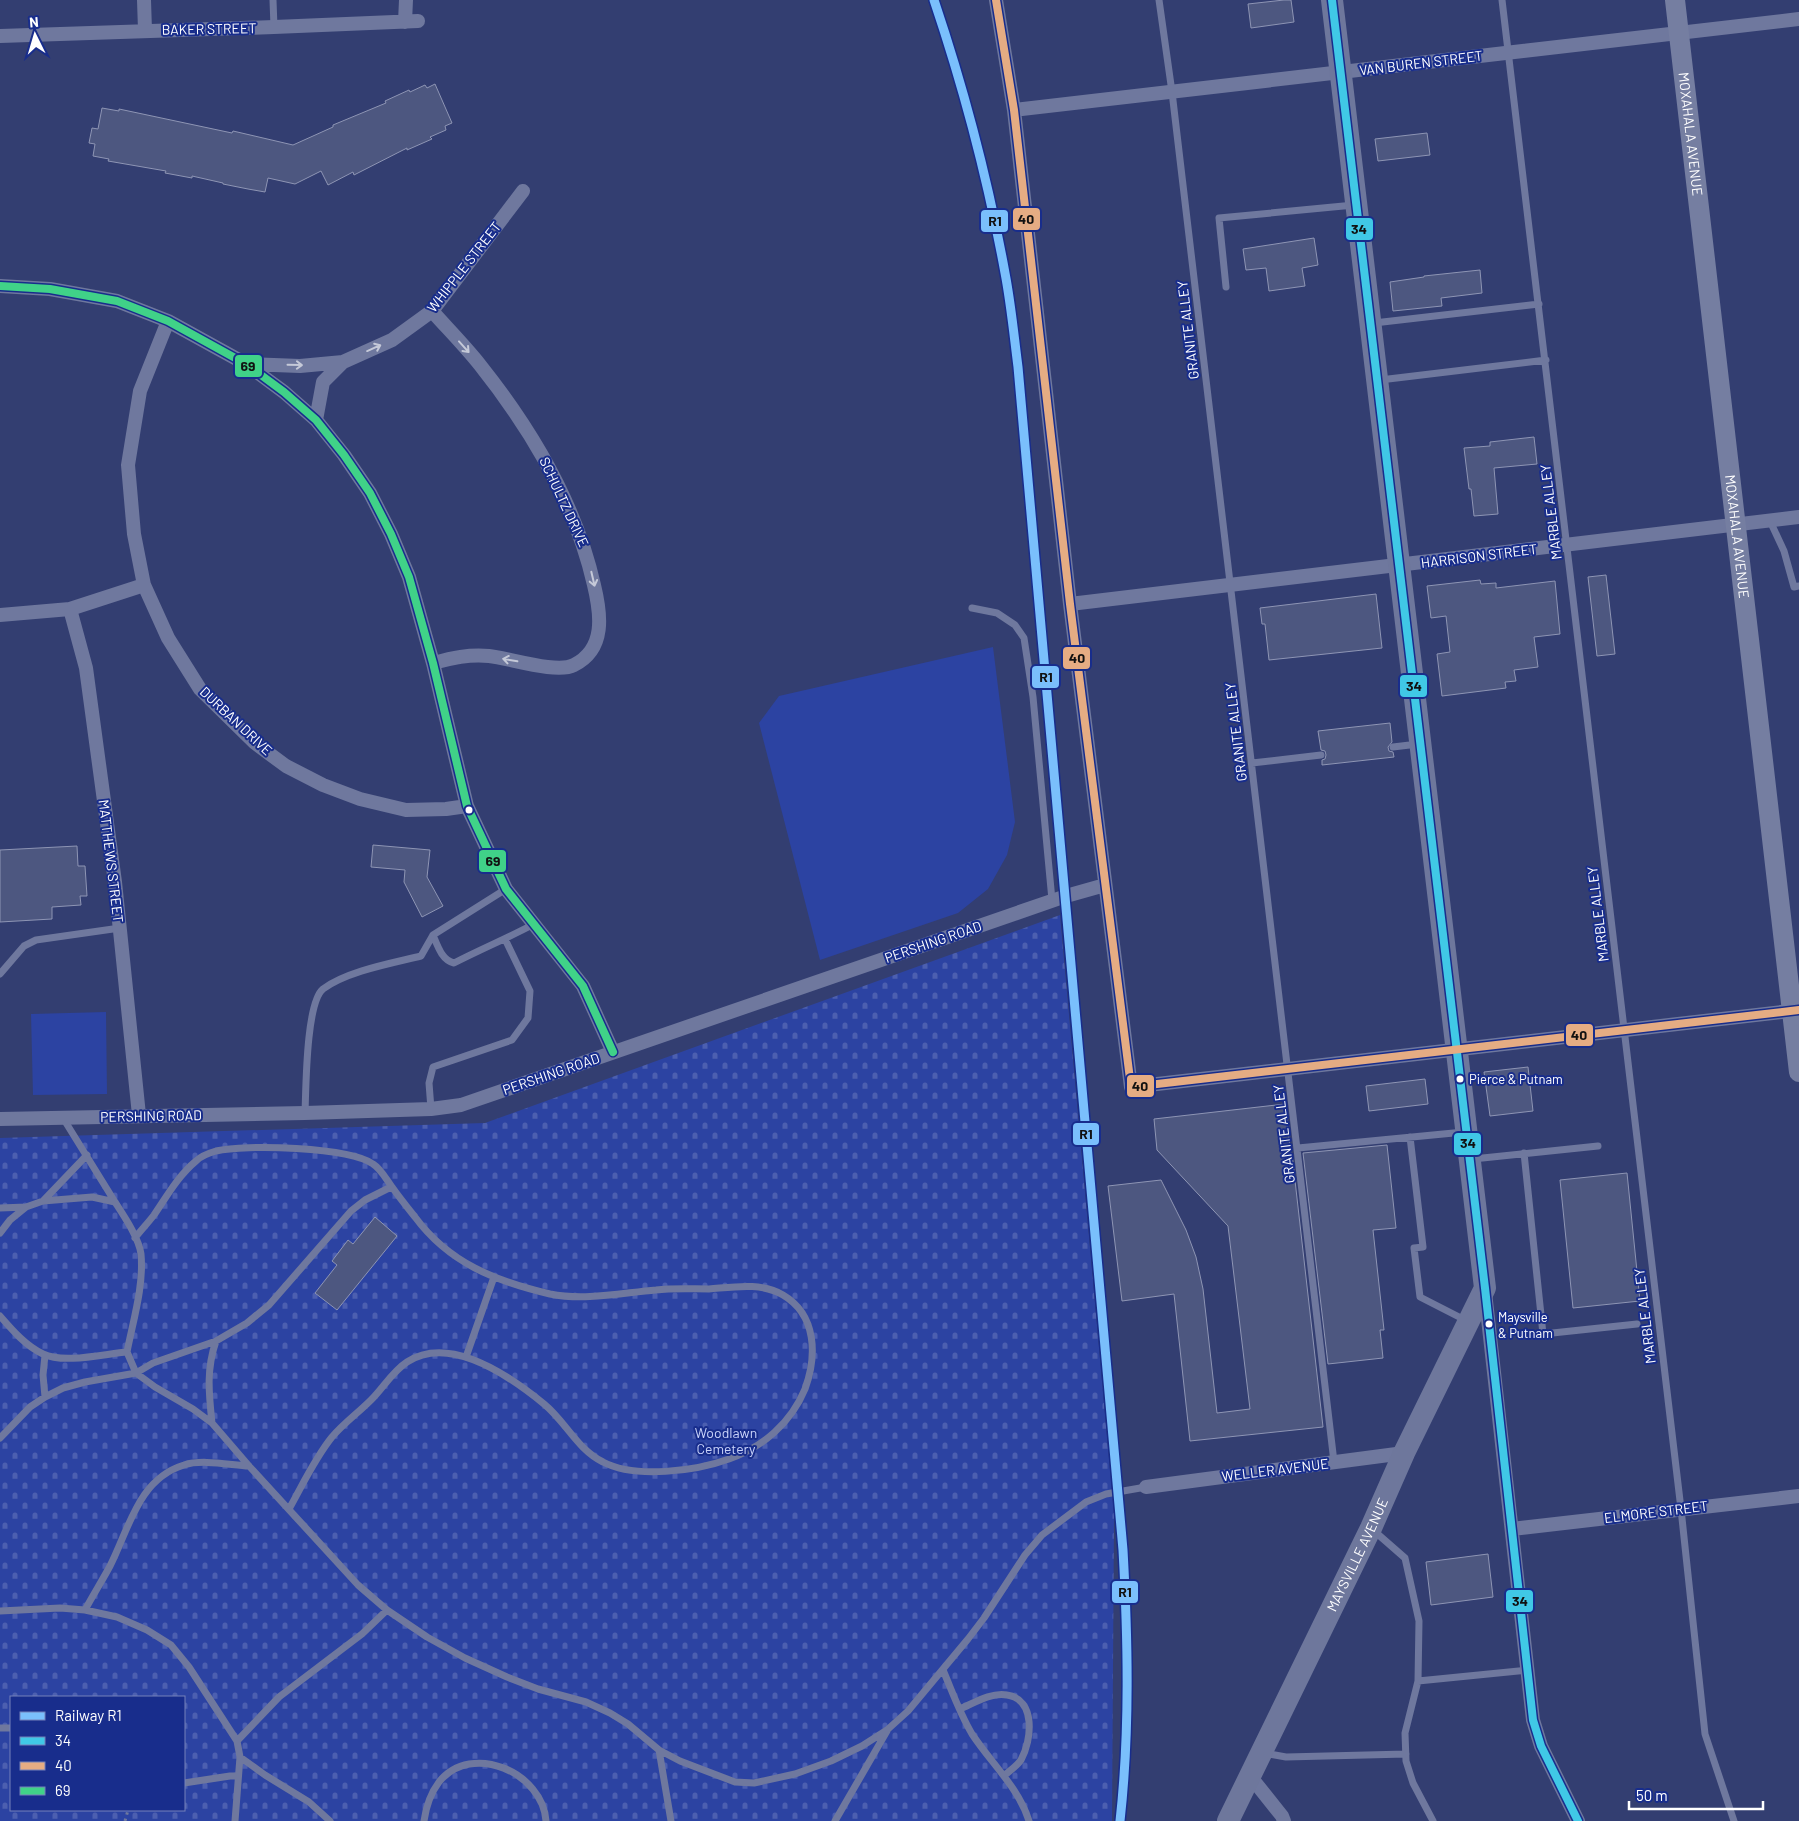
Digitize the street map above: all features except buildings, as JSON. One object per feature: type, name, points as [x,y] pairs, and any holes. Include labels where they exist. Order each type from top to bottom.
[{"type":"main road","points":[[1332,0],[1485,1288]]},
{"type":"main road","name":"MAYSVILLE AVENUE","points":[[1228,1821],[1371,1528],[1404,1453],[1485,1288]]},
{"type":"street","points":[[144,0],[145,30]]},
{"type":"street","name":"BAKER STREET","points":[[0,36],[145,30],[274,28],[412,21],[406,0]]},
{"type":"street","points":[[996,0],[1014,110],[1070,604],[1131,1087],[1796,1010]]},
{"type":"street","name":"MOXAHALA AVENUE","points":[[1674,0],[1735,525],[1796,1010],[1799,1072]]},
{"type":"street","name":"VAN BUREN STREET","points":[[1014,110],[1799,18]]},
{"type":"street","name":"WHIPPLE STREET","points":[[246,364],[300,366],[343,362],[392,340],[432,311],[523,191]]},
{"type":"street","points":[[0,286],[50,289],[117,301],[168,322],[246,364],[284,392],[316,420],[344,455],[370,494],[391,534],[408,576],[433,663],[467,806],[506,889],[582,986],[613,1052]]},
{"type":"street","name":"SCHULTZ DRIVE","points":[[432,311],[480,364],[539,449],[576,524],[588,556],[598,598],[600,619],[599,634],[595,646],[586,657],[573,666],[559,668],[488,656],[461,655],[433,663]]},
{"type":"street","name":"DURBAN DRIVE","points":[[168,322],[140,391],[128,465],[134,534],[144,585],[168,638],[200,689],[255,743],[286,766],[323,785],[360,800],[406,810],[446,809],[467,806]]},
{"type":"street","name":"WHIPPLE STREET","points":[[316,420],[323,382],[343,362]]},
{"type":"street","name":"HARRISON STREET","points":[[1070,604],[1799,517]]},
{"type":"street","points":[[0,615],[70,609],[144,585]]},
{"type":"street","name":"MATTHEWS STREET","points":[[70,609],[86,668],[120,928],[139,1116]]},
{"type":"street","name":"PERSHING ROAD","points":[[0,1120],[305,1113],[461,1105],[1052,900],[1105,885]]},
{"type":"street","points":[[1485,1288],[1529,1670],[1533,1720],[1541,1746],[1578,1821]]},
{"type":"street","name":"WELLER AVENUE","points":[[1146,1486],[1404,1453]]},
{"type":"street","name":"ELMORE STREET","points":[[1512,1529],[1799,1496]]},
{"type":"street","points":[[1250,1776],[1284,1821]]},
{"type":"lane","points":[[273,0],[274,28]]},
{"type":"lane","name":"GRANITE ALLEY","points":[[1159,0],[1172,92],[1334,1462]]},
{"type":"lane","name":"MARBLE ALLEY","points":[[1502,0],[1681,1509],[1705,1734],[1734,1821]]},
{"type":"lane","points":[[1226,287],[1219,218],[1356,204]]},
{"type":"lane","points":[[1371,323],[1539,304]]},
{"type":"lane","points":[[1377,380],[1546,360]]},
{"type":"lane","points":[[1770,520],[1784,551],[1794,587],[1799,586]]},
{"type":"lane","points":[[972,608],[997,613],[1015,625],[1024,638],[1033,697],[1052,900]]},
{"type":"lane","points":[[1393,747],[1421,744]]},
{"type":"lane","points":[[1252,763],[1321,755]]},
{"type":"lane","points":[[305,1113],[310,1034],[314,1006],[322,990],[352,976],[383,965],[422,956],[433,935],[506,889]]},
{"type":"lane","points":[[433,935],[441,953],[448,961],[454,963],[534,924]]},
{"type":"lane","points":[[0,974],[24,946],[36,940],[120,928]]},
{"type":"lane","points":[[431,1108],[429,1083],[433,1067],[512,1040],[528,1018],[530,991],[505,939]]},
{"type":"lane","points":[[63,1118],[126,1218],[141,1253],[141,1273],[127,1352],[136,1373],[155,1388],[193,1409],[212,1423],[358,1585],[386,1610],[427,1637],[465,1658],[538,1689],[586,1702],[610,1712],[628,1724],[659,1750],[710,1774],[735,1782],[754,1783],[795,1774],[862,1746],[887,1730],[908,1711],[943,1670],[984,1618],[1025,1555],[1042,1535],[1086,1502],[1106,1494],[1146,1486]]},
{"type":"lane","points":[[1298,1148],[1466,1132]]},
{"type":"lane","points":[[1410,1137],[1423,1247],[1414,1248],[1420,1296],[1468,1322]]},
{"type":"lane","points":[[1470,1159],[1598,1146]]},
{"type":"lane","points":[[135,1238],[154,1215],[177,1181],[197,1160],[212,1152],[255,1148],[340,1153],[360,1157],[374,1164],[422,1227],[438,1244],[473,1268],[494,1277],[554,1294],[578,1297],[661,1289],[755,1286],[780,1293],[801,1308],[806,1320],[813,1346],[809,1376],[803,1393],[786,1421],[760,1446],[744,1454],[716,1463],[671,1470],[639,1471],[612,1466],[590,1454],[544,1404],[500,1374],[466,1357],[448,1354],[422,1356],[409,1361],[398,1370],[378,1393],[332,1438],[320,1454],[290,1508]]},
{"type":"lane","points":[[1524,1154],[1543,1334],[1637,1324]]},
{"type":"lane","points":[[43,1201],[87,1155]]},
{"type":"lane","points":[[0,1438],[30,1407],[63,1388],[136,1373],[153,1363],[216,1342],[247,1323],[269,1304],[350,1211],[365,1200],[392,1187]]},
{"type":"lane","points":[[0,1208],[26,1207],[43,1201],[92,1197],[115,1202]]},
{"type":"lane","points":[[0,1233],[10,1220],[26,1207]]},
{"type":"lane","points":[[466,1357],[494,1277]]},
{"type":"lane","points":[[0,1316],[26,1344],[45,1355],[59,1358],[74,1358],[127,1352]]},
{"type":"lane","points":[[212,1423],[209,1376],[210,1359],[216,1342]]},
{"type":"lane","points":[[45,1355],[43,1375],[45,1397]]},
{"type":"lane","points":[[85,1610],[110,1567],[139,1502],[153,1482],[167,1471],[185,1464],[211,1463],[249,1466]]},
{"type":"lane","points":[[1371,1528],[1404,1558],[1418,1621],[1418,1681],[1405,1733],[1406,1761],[1413,1783],[1433,1821]]},
{"type":"lane","points":[[0,1611],[60,1608],[85,1610],[117,1617],[147,1630],[171,1645],[189,1666],[237,1741],[240,1757],[235,1821]]},
{"type":"lane","points":[[237,1741],[279,1697],[362,1634],[386,1610]]},
{"type":"lane","points":[[943,1670],[971,1732],[1004,1776],[1030,1821]]},
{"type":"lane","points":[[1418,1681],[1529,1670]]},
{"type":"lane","points":[[960,1709],[985,1698],[1006,1694],[1020,1699],[1027,1709],[1028,1736],[1025,1749],[1020,1761],[1004,1776]]},
{"type":"lane","points":[[835,1821],[887,1730]]},
{"type":"lane","points":[[659,1750],[671,1821]]},
{"type":"lane","points":[[1261,1752],[1286,1757],[1406,1754]]},
{"type":"lane","points":[[240,1757],[309,1802],[330,1821]]},
{"type":"lane","points":[[424,1821],[431,1795],[440,1781],[452,1772],[467,1765],[483,1764],[512,1771],[524,1778],[535,1790],[542,1802],[546,1821]]},
{"type":"lane","points":[[185,1783],[238,1776]]},
{"type":"green space","points":[[993,647],[1015,822],[1007,855],[988,889],[958,913],[820,960],[759,723],[779,696]]},
{"type":"green space","name":"Woodlawn Cemetery","points":[[1060,915],[1114,1514],[1112,1821],[0,1821],[0,1138],[485,1123]]},
{"type":"green space","points":[[106,1012],[107,1094],[33,1095],[31,1014]]},
{"type":"rail line","name":"R1","points":[[934,0],[965,101],[983,169],[1007,285],[1018,367],[1123,1550],[1127,1719],[1120,1821]]},
{"type":"transit line","name":"40","points":[[996,0],[1014,110],[1070,604],[1131,1087],[1799,1010]]},
{"type":"transit line","name":"34","points":[[1332,0],[1485,1288],[1533,1720],[1541,1746],[1578,1821]]},
{"type":"transit line","name":"69","points":[[0,286],[50,289],[117,301],[168,321],[246,364],[284,392],[316,420],[344,455],[370,493],[391,534],[409,577],[433,663],[467,806],[506,889],[583,986],[613,1052]]},
{"type":"place","name":"Pierce & Putnam","points":[[1460,1079]]},
{"type":"place","name":"Maysville & Putnam","points":[[1489,1324]]}]
